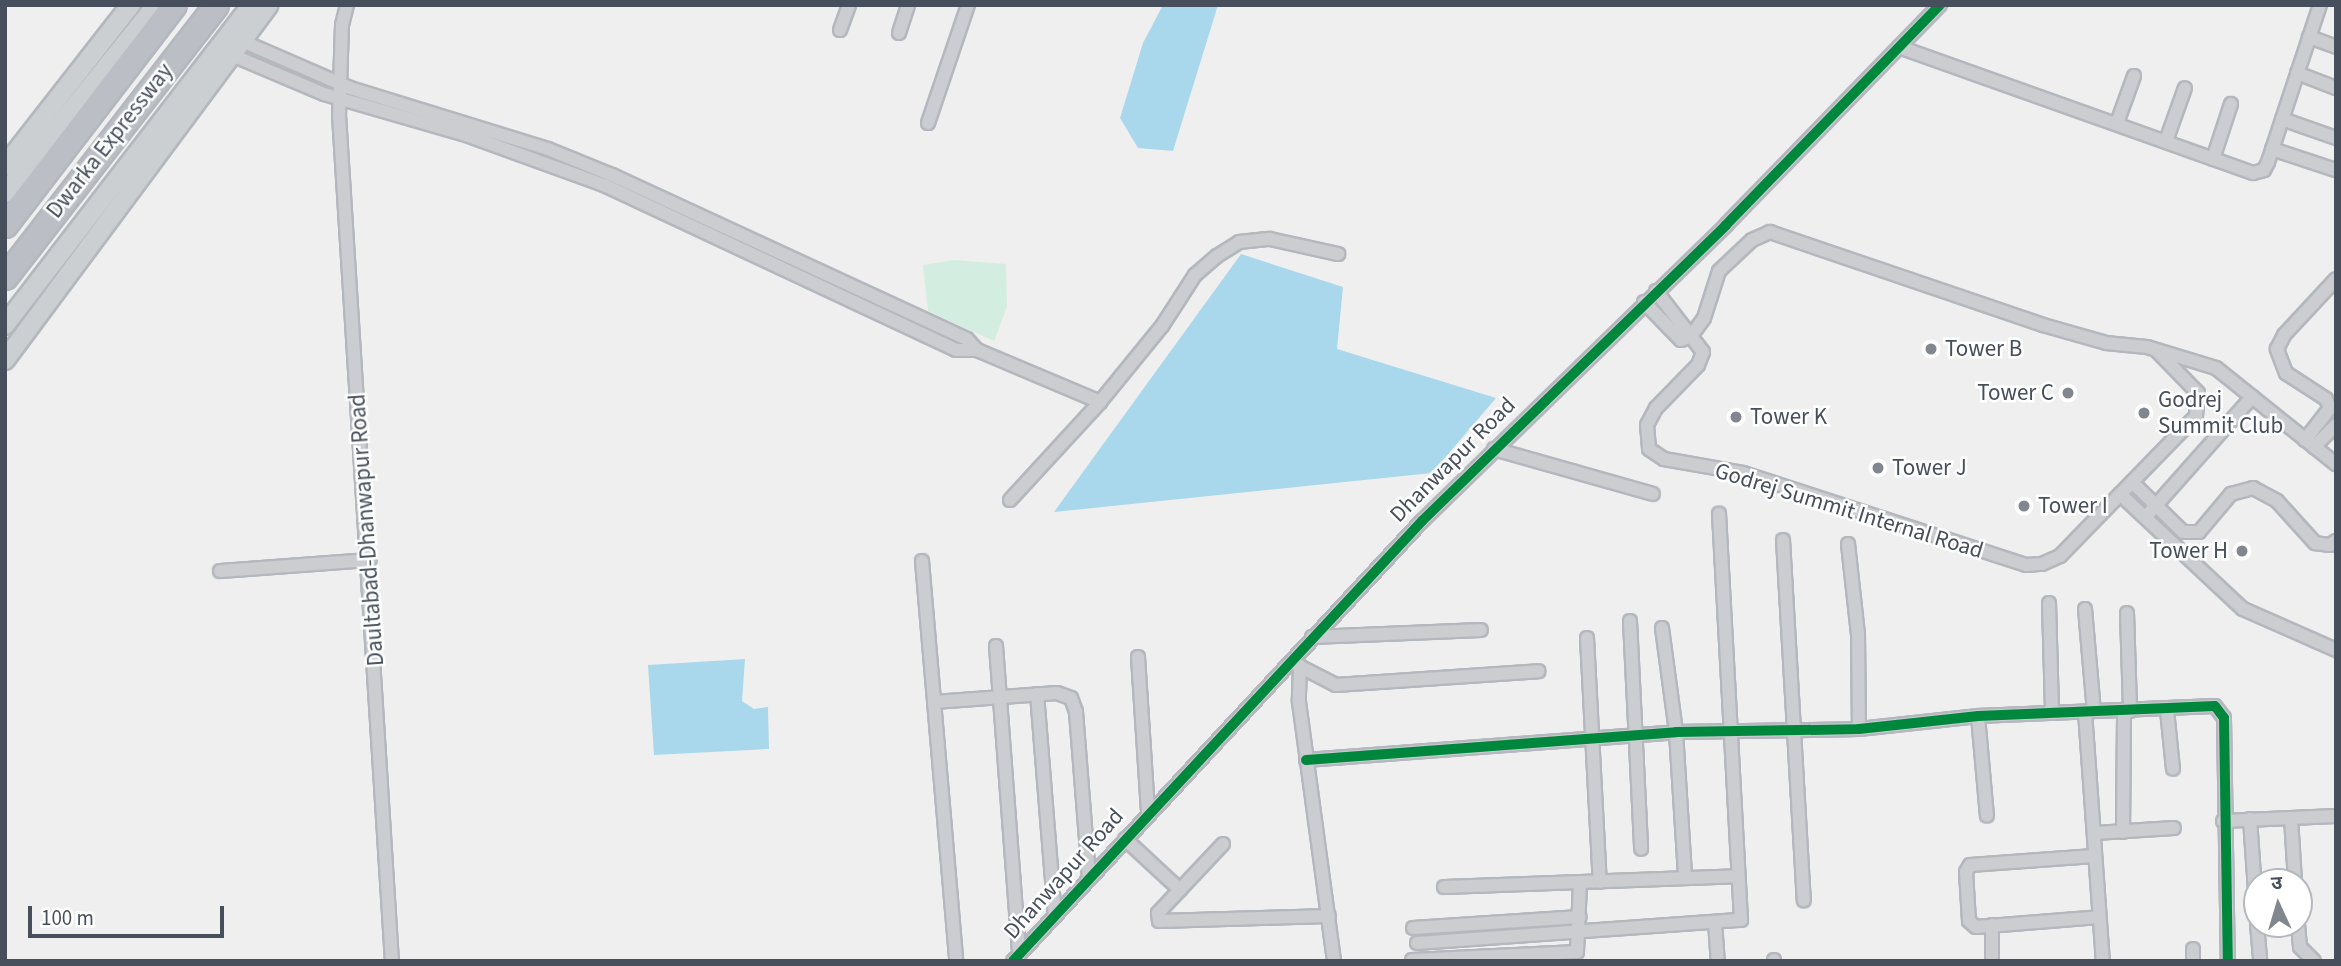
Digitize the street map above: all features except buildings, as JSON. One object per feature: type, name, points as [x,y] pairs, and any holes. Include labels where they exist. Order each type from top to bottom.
[{"type":"highway","name":"Dwarka Expressway","points":[[5,225],[174,5]]},
{"type":"highway","name":"Dwarka Expressway","points":[[5,277],[216,5]]},
{"type":"main road","points":[[5,166],[131,5]]},
{"type":"main road","points":[[5,193],[156,5]]},
{"type":"main road","points":[[5,325],[251,5]]},
{"type":"main road","points":[[5,360],[269,5]]},
{"type":"main road","points":[[101,201],[110,218]]},
{"type":"street","name":"Daultabad-Dhanwapur Road","points":[[347,5],[342,25],[340,85],[392,961]]},
{"type":"street","points":[[840,30],[849,5]]},
{"type":"street","points":[[899,33],[908,5]]},
{"type":"street","points":[[928,123],[968,5]]},
{"type":"street","name":"Dhanwapur Road","points":[[1016,958],[1148,813],[1295,664],[1311,637],[1494,449],[1656,291],[1940,5]]},
{"type":"street","points":[[1899,47],[2213,159],[2259,172],[2272,149],[2320,5]]},
{"type":"street","points":[[2309,37],[2336,47]]},
{"type":"street","points":[[237,48],[340,85],[548,149],[754,240],[967,339],[976,350]]},
{"type":"street","points":[[237,48],[341,100],[542,160],[956,350],[976,350],[1100,402]]},
{"type":"street","points":[[2297,73],[2336,88]]},
{"type":"street","points":[[2117,123],[2134,76]]},
{"type":"street","points":[[2166,141],[2185,88]]},
{"type":"street","points":[[2213,159],[2231,104]]},
{"type":"street","points":[[2282,119],[2336,138]]},
{"type":"street","points":[[2272,149],[2336,170]]},
{"type":"street","points":[[1644,302],[1681,340],[1691,336],[1704,318],[1719,271],[1752,240],[1769,232],[2043,325],[2156,350],[2216,368],[2336,464]]},
{"type":"street","points":[[1010,500],[1100,402],[1162,326],[1195,275],[1228,249],[1239,242],[1270,239],[1338,254]]},
{"type":"street","points":[[747,253],[754,240]]},
{"type":"street","points":[[2310,443],[2330,408],[2326,399],[2286,373],[2277,349],[2284,335],[2336,279]]},
{"type":"street","name":"Godrej Summit Internal Road","points":[[1656,291],[1703,352],[1702,360],[1656,408],[1647,425],[1650,449],[1664,459],[1743,473],[2026,565],[2042,565],[2060,556],[2199,411],[2198,393],[2156,350]]},
{"type":"street","points":[[2144,518],[2252,397]]},
{"type":"street","points":[[2310,443],[2336,425]]},
{"type":"street","points":[[1494,449],[1653,494]]},
{"type":"street","points":[[2132,482],[2176,526],[2192,535],[2207,525],[2231,494],[2253,488],[2277,500],[2315,543],[2330,545],[2336,541]]},
{"type":"street","points":[[2120,494],[2243,609],[2336,649]]},
{"type":"street","points":[[1417,943],[1580,934],[1741,920],[1719,514]]},
{"type":"street","points":[[1783,540],[1804,900]]},
{"type":"street","points":[[1848,544],[1857,623],[1859,729]]},
{"type":"street","points":[[220,571],[370,559]]},
{"type":"street","points":[[922,561],[956,961]]},
{"type":"street","points":[[2049,603],[2052,713]]},
{"type":"street","points":[[2085,609],[2094,856],[2104,961]]},
{"type":"street","points":[[2123,832],[2127,613]]},
{"type":"street","points":[[1630,621],[1641,849]]},
{"type":"street","points":[[1662,628],[1676,732],[1685,877]]},
{"type":"street","points":[[1311,637],[1481,630]]},
{"type":"street","points":[[1587,638],[1600,882]]},
{"type":"street","points":[[996,646],[1016,958]]},
{"type":"street","points":[[1138,657],[1148,813]]},
{"type":"street","points":[[1295,664],[1336,685],[1539,671]]},
{"type":"street","points":[[1295,664],[1334,961]]},
{"type":"street","points":[[1037,694],[1055,916]]},
{"type":"street","points":[[934,702],[1066,694],[1074,703],[1089,878]]},
{"type":"street","points":[[1306,760],[1676,732],[1859,729],[1978,716],[2215,706],[2222,712],[2228,961]]},
{"type":"street","points":[[2167,710],[2173,769]]},
{"type":"street","points":[[1978,716],[1987,816]]},
{"type":"street","points":[[2223,821],[2336,816]]},
{"type":"street","points":[[2291,818],[2294,868]]},
{"type":"street","points":[[2250,819],[2253,868]]},
{"type":"street","points":[[2095,833],[2174,828]]},
{"type":"street","points":[[1125,839],[1180,890]]},
{"type":"street","points":[[1223,844],[1158,913],[1159,921],[1328,916]]},
{"type":"street","points":[[2094,856],[1966,867],[1969,921],[1976,928],[2099,917]]},
{"type":"street","points":[[1444,887],[1738,876]]},
{"type":"street","points":[[1412,960],[1577,952],[1580,934],[1580,883]]},
{"type":"street","points":[[1413,928],[1580,917]]},
{"type":"street","points":[[1715,922],[1718,961]]},
{"type":"street","points":[[1992,925],[1992,961]]},
{"type":"street","points":[[2258,938],[2260,961]]},
{"type":"street","points":[[2299,938],[2300,947],[2314,961]]},
{"type":"green space","points":[[955,260],[1006,264],[1007,307],[994,341],[928,311],[923,265]]},
{"type":"water","points":[[1163,5],[1218,5],[1173,151],[1138,148],[1120,118],[1143,43]]},
{"type":"water","points":[[1241,254],[1343,287],[1337,349],[1496,398],[1432,473],[1054,512]]},
{"type":"water","points":[[745,659],[742,701],[754,709],[768,707],[769,749],[654,755],[648,665]]},
{"type":"cycle path","points":[[1013,961],[1422,521],[1726,225],[1940,5]]},
{"type":"cycle path","points":[[1306,760],[1676,732],[1859,729],[1978,716],[2215,706],[2224,718],[2228,961]]},
{"type":"place","name":"Tower B","points":[[1931,349]]},
{"type":"place","name":"Tower C","points":[[2068,393]]},
{"type":"place","name":"Godrej Summit Club","points":[[2144,413]]},
{"type":"place","name":"Tower K","points":[[1736,417]]},
{"type":"place","name":"Tower J","points":[[1878,468]]},
{"type":"place","name":"Tower I","points":[[2024,506]]},
{"type":"place","name":"Tower H","points":[[2242,551]]}]
